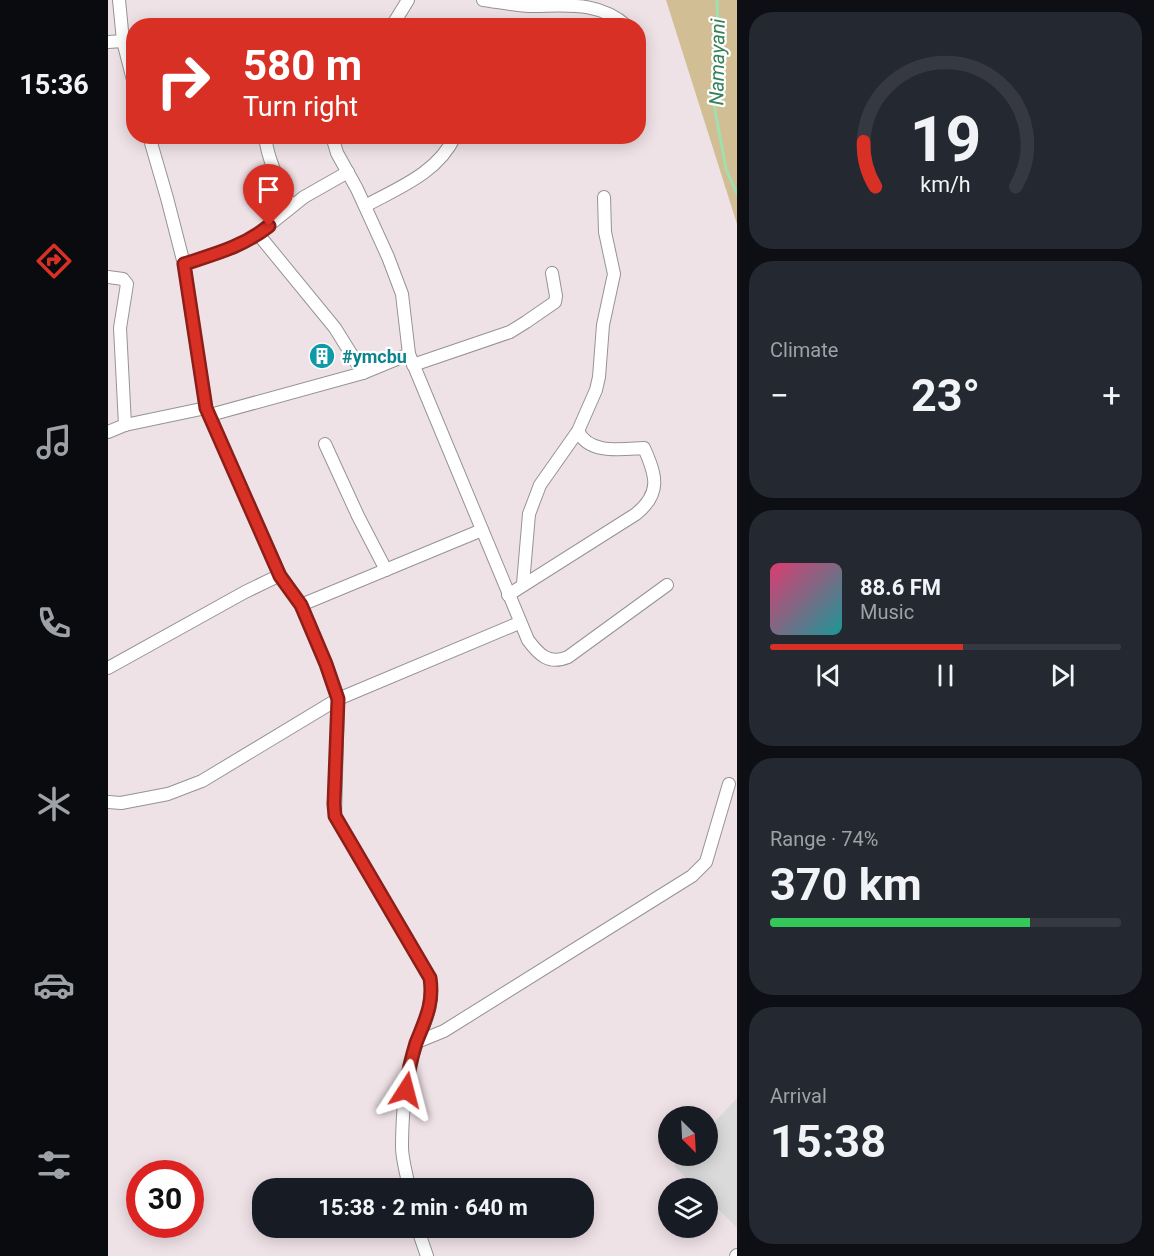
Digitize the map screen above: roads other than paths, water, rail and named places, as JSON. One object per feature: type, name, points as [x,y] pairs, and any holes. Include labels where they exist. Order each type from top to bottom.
[{"type":"street","points":[[119,0],[126,53]]},
{"type":"street","points":[[397,18],[408,0]]},
{"type":"street","points":[[483,0],[531,6],[576,3],[604,10],[618,18]]},
{"type":"street","points":[[108,42],[123,41]]},
{"type":"street","points":[[151,144],[184,264],[208,412],[215,433],[280,576],[301,605],[338,699],[335,816],[430,978],[427,1020],[408,1071],[402,1147],[407,1178]]},
{"type":"street","points":[[266,144],[274,171],[291,206]]},
{"type":"street","points":[[334,144],[365,206],[402,294],[411,360],[528,640],[543,657],[554,661],[561,660],[600,635],[667,585]]},
{"type":"street","points":[[365,206],[415,179],[436,164],[451,144]]},
{"type":"street","points":[[184,264],[235,247],[258,234],[304,197],[348,172]]},
{"type":"street","points":[[523,584],[529,514],[540,485],[578,431],[596,390],[603,325],[614,282],[613,265],[605,232],[604,197]]},
{"type":"street","points":[[258,234],[329,321],[363,373]]},
{"type":"street","points":[[108,432],[125,425],[208,412],[363,373],[510,332],[555,302],[552,273]]},
{"type":"street","points":[[108,277],[123,279],[127,285],[120,328],[125,425]]},
{"type":"street","points":[[508,595],[636,514],[644,507],[653,490],[656,481],[655,473],[644,448],[596,447],[584,441],[578,431]]},
{"type":"street","points":[[325,444],[386,570]]},
{"type":"street","points":[[301,605],[482,530]]},
{"type":"street","points":[[108,668],[244,592],[280,576]]},
{"type":"street","points":[[108,802],[121,803],[168,794],[202,781],[338,699],[519,623]]},
{"type":"street","points":[[417,1042],[444,1031],[692,876],[706,862],[729,784]]},
{"type":"street","points":[[421,1238],[427,1256]]},
{"type":"waterway","name":"Namayani","points":[[717,0],[719,50],[713,99],[726,169],[737,194]]},
{"type":"place","name":"#ymcbu","points":[[322,356]]}]
